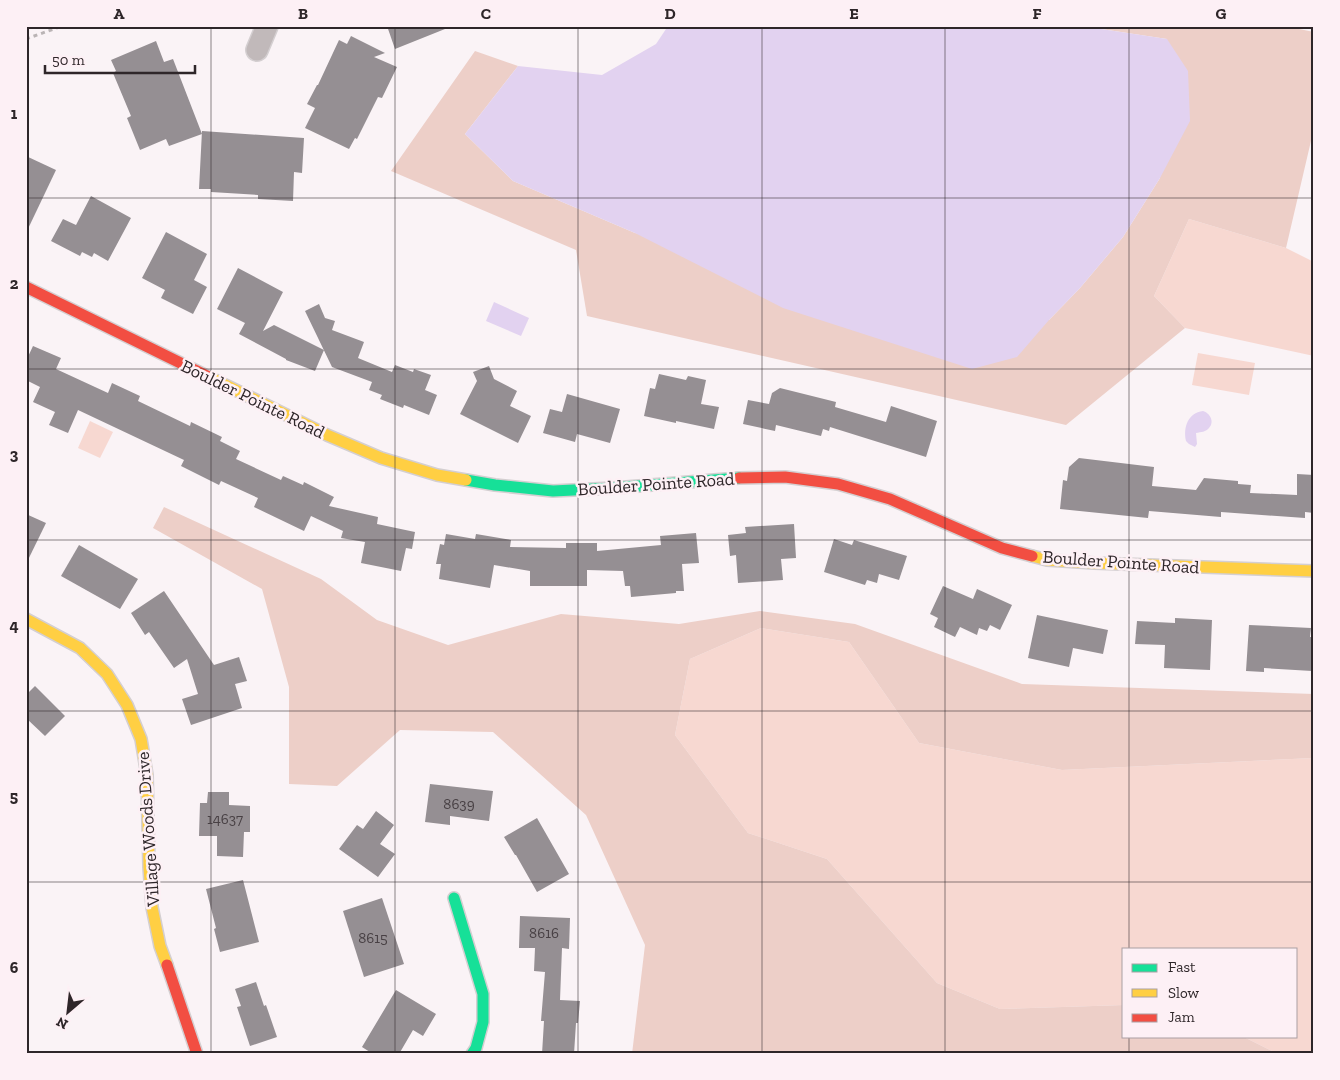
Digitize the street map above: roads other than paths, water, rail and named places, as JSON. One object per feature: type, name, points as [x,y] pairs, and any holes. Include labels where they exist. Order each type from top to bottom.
[{"type":"street","points":[[257,50],[267,26]]},
{"type":"street","name":"Boulder Pointe Road","points":[[26,288],[327,435],[381,458],[437,475],[494,486],[553,491],[731,478],[785,477],[838,484],[890,499],[1002,548],[1047,560],[1314,571]]},
{"type":"street","name":"Village Woods Drive","points":[[26,619],[80,648],[107,674],[127,705],[141,739],[147,775],[152,907],[160,946],[197,1054]]},
{"type":"street","points":[[454,898],[483,994],[483,1022],[476,1048],[472,1054]]}]
